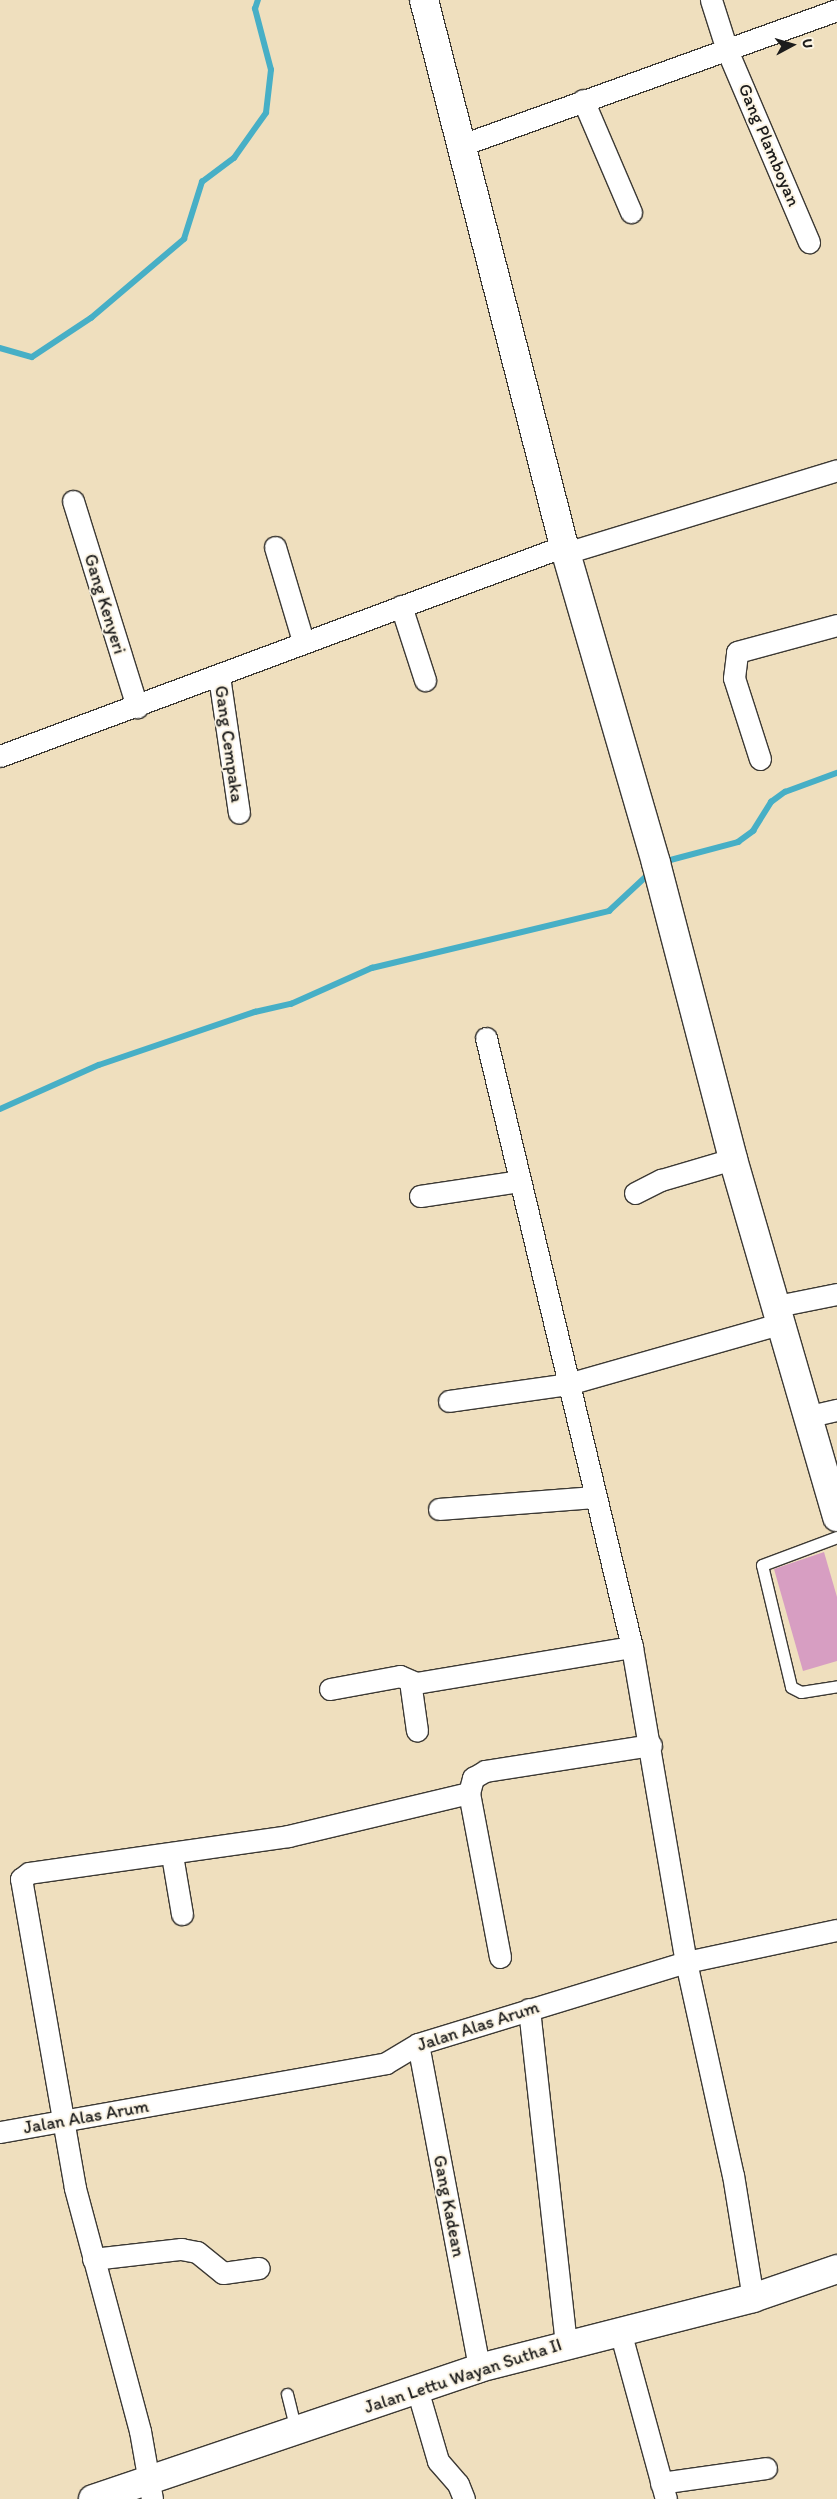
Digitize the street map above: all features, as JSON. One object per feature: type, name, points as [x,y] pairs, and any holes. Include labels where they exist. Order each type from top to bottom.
[{"type":"main road","points":[[424,0],[459,146],[565,550],[659,872],[732,1159],[810,1416],[837,1517]]},
{"type":"main road","name":"Jalan Lettu Wayan Sutha II","points":[[93,2499],[151,2489],[296,2430],[423,2408],[479,2368],[620,2330],[752,2287],[837,2269]]},
{"type":"street","name":"Gang Plamboyan","points":[[711,0],[727,50],[809,242]]},
{"type":"street","points":[[459,146],[837,10]]},
{"type":"street","points":[[583,100],[630,212]]},
{"type":"street","points":[[0,754],[137,707],[303,641],[565,550],[837,470]]},
{"type":"street","name":"Gang Kenyeri","points":[[73,501],[137,707]]},
{"type":"street","points":[[274,547],[303,641]]},
{"type":"street","points":[[400,606],[425,680]]},
{"type":"street","points":[[760,759],[734,678],[737,652],[837,625]]},
{"type":"street","name":"Gang Cempaka","points":[[219,676],[239,813]]},
{"type":"street","points":[[486,1038],[594,1497],[632,1647],[651,1746],[686,1962],[733,2175],[752,2287]]},
{"type":"street","points":[[635,1193],[661,1180],[732,1159]]},
{"type":"street","points":[[420,1196],[519,1181]]},
{"type":"street","points":[[449,1401],[568,1384],[780,1315],[837,1294]]},
{"type":"street","points":[[810,1416],[837,1410]]},
{"type":"street","points":[[439,1509],[594,1497]]},
{"type":"street","points":[[330,1689],[400,1676],[410,1680],[632,1647]]},
{"type":"street","points":[[410,1680],[417,1731]]},
{"type":"street","points":[[500,1957],[469,1793],[478,1772],[651,1746]]},
{"type":"street","points":[[151,2489],[93,2260],[61,2121],[29,1936],[22,1877],[288,1836],[469,1793]]},
{"type":"street","points":[[172,1855],[182,1914]]},
{"type":"street","name":"Jalan Alas Arum","points":[[0,2132],[386,2063],[418,2044],[686,1962],[837,1930]]},
{"type":"street","points":[[529,2009],[566,2343]]},
{"type":"street","name":"Gang Kadean","points":[[418,2044],[479,2368]]},
{"type":"street","points":[[93,2260],[180,2249],[197,2252],[223,2273],[259,2268]]},
{"type":"street","points":[[620,2330],[664,2491],[766,2468]]},
{"type":"street","points":[[423,2408],[438,2461],[458,2484],[464,2499]]},
{"type":"lane","points":[[837,1537],[762,1565],[791,1687],[801,1692],[837,1686]]},
{"type":"lane","points":[[287,2394],[296,2430]]},
{"type":"building","points":[[824,1552],[837,1597],[837,1661],[803,1671],[774,1569]]},
{"type":"waterway","points":[[0,348],[32,357],[91,318],[184,239],[202,182],[234,158],[266,113],[271,70],[255,9],[258,0]]},
{"type":"waterway","points":[[663,862],[738,842],[753,831],[771,802],[785,792],[837,773]]},
{"type":"waterway","points":[[0,1109],[99,1065],[255,1012],[291,1004],[372,968],[609,911],[651,872]]}]
